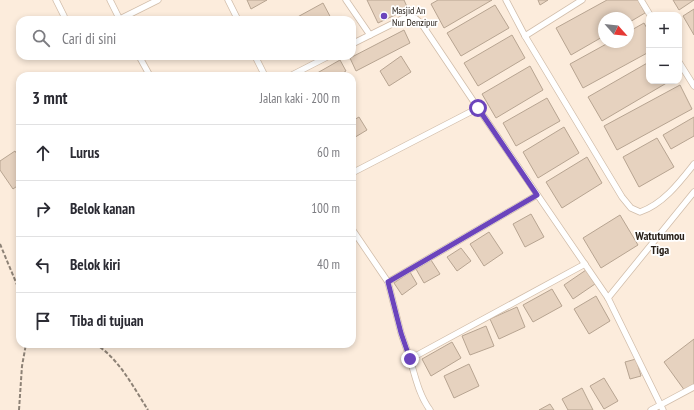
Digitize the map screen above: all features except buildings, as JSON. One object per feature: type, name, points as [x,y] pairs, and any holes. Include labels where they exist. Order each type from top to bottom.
[{"type":"lane","points":[[56,0],[64,16]]},
{"type":"lane","points":[[110,0],[118,16]]},
{"type":"lane","points":[[128,16],[158,0]]},
{"type":"lane","points":[[228,0],[236,16]]},
{"type":"lane","points":[[346,0],[370,35]]},
{"type":"lane","points":[[506,0],[525,36],[622,197],[631,208],[640,212],[655,205],[680,182],[694,164]]},
{"type":"lane","points":[[525,36],[582,0]]},
{"type":"lane","points":[[641,0],[648,12]]},
{"type":"lane","points":[[356,42],[406,17],[415,18],[421,22],[608,298],[661,408]]},
{"type":"lane","points":[[141,60],[148,72]]},
{"type":"lane","points":[[257,60],[263,72]]},
{"type":"lane","points":[[298,72],[321,60]]},
{"type":"lane","points":[[682,67],[694,86]]},
{"type":"lane","points":[[356,171],[478,108]]},
{"type":"lane","points":[[608,298],[694,192]]},
{"type":"lane","points":[[388,282],[537,195]]},
{"type":"lane","points":[[356,235],[388,282],[401,333],[417,383],[425,404],[430,410]]},
{"type":"lane","points":[[410,359],[585,264]]},
{"type":"lane","points":[[651,410],[661,408],[694,388]]},
{"type":"path","points":[[0,244],[16,282]]},
{"type":"path","points":[[19,410],[22,366],[25,348]]},
{"type":"path","points":[[102,348],[120,367],[148,410]]},
{"type":"place","name":"Masjid An Nur Denzipur","points":[[384,16]]},
{"type":"district","name":"Watutumou Tiga","points":[[660,242]]},
{"type":"route","points":[[410,359],[401,333],[388,282],[537,195],[478,108]]}]
